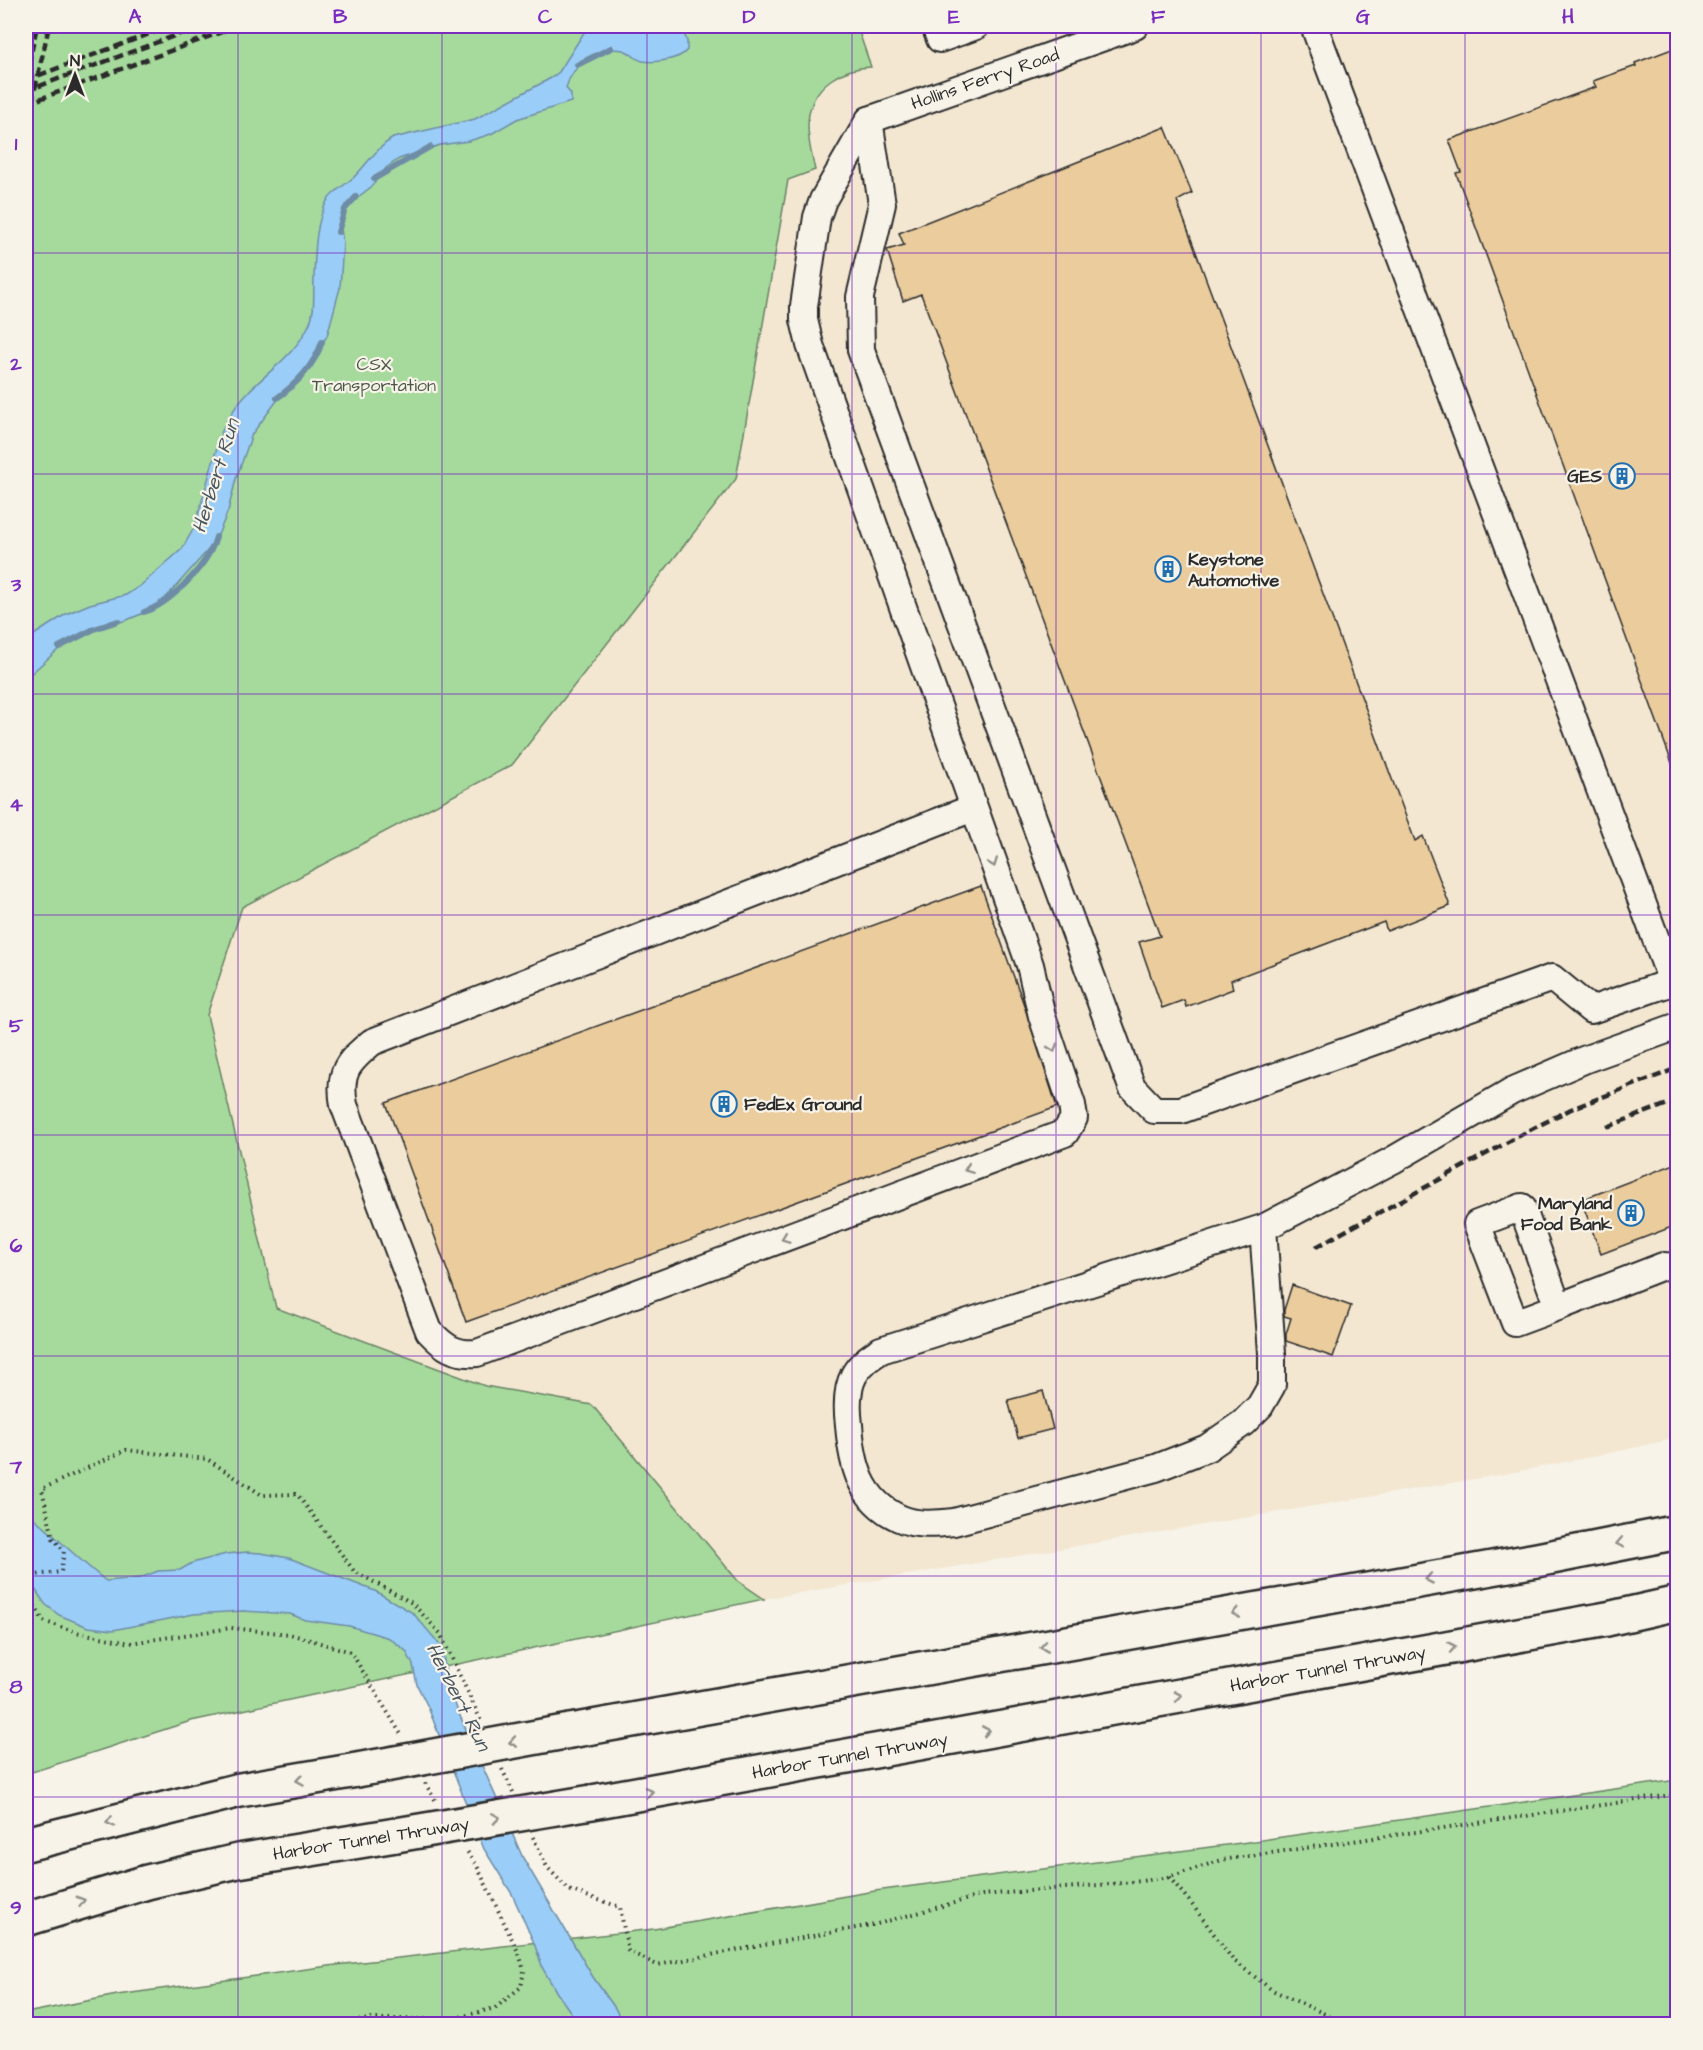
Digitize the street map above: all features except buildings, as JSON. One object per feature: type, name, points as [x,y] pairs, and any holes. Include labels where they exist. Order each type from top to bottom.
[{"type":"highway","points":[[26,1844],[240,1790],[1537,1560],[1677,1532]]},
{"type":"highway","name":"Harbor Tunnel Thruway","points":[[26,1918],[147,1882],[238,1861],[592,1802],[1606,1619],[1677,1603]]},
{"type":"street","points":[[935,26],[940,39],[976,26]]},
{"type":"street","name":"Hollins Ferry Road","points":[[869,120],[1136,26]]},
{"type":"street","points":[[869,120],[882,204],[860,297],[861,350],[1132,1087],[1154,1110],[1181,1110],[1552,978],[1591,1010],[1675,981],[1314,26]]},
{"type":"street","points":[[869,120],[823,200],[812,250],[804,320],[810,345],[1030,965],[1042,1016],[1072,1105],[1074,1118],[1065,1133],[477,1353],[463,1354],[439,1342],[429,1331],[344,1105],[341,1090],[343,1076],[346,1067],[355,1056],[372,1042],[973,808]]},
{"type":"street","points":[[1263,1228],[1272,1353],[1272,1385],[1260,1406],[1243,1424],[1207,1448],[1156,1468],[954,1522],[931,1524],[904,1520],[878,1504],[865,1488],[854,1469],[847,1412],[849,1391],[854,1376],[864,1361],[881,1350],[1263,1228],[1393,1160],[1512,1090],[1586,1059],[1677,1026]]},
{"type":"street","points":[[1558,1307],[1663,1266],[1677,1267]]},
{"type":"path","points":[[26,1576],[61,1572],[64,1551],[53,1538],[42,1489],[126,1450],[207,1459],[262,1495],[297,1494],[354,1571],[412,1603],[440,1633],[486,1732]]},
{"type":"path","points":[[26,1590],[43,1620],[76,1632],[130,1643],[231,1628],[290,1634],[351,1652],[405,1743]]},
{"type":"path","points":[[500,1763],[514,1794]]},
{"type":"path","points":[[424,1781],[441,1809]]},
{"type":"path","points":[[533,1836],[547,1867],[569,1890],[621,1907],[628,1951],[657,1965],[877,1924],[983,1895],[1134,1882],[1168,1877],[1222,1860],[1677,1794]]},
{"type":"path","points":[[341,2025],[369,2019],[452,2019],[495,2008],[521,1987],[524,1971],[520,1956],[477,1866],[465,1847]]},
{"type":"path","points":[[1168,1877],[1191,1903],[1233,1960],[1272,1990],[1347,2025]]},
{"type":"shaded area","points":[[857,26],[1677,26],[1677,1438],[1516,1472],[764,1599],[738,1581],[592,1405],[485,1386],[276,1308],[207,1015],[242,907],[512,765],[736,479],[788,180],[815,170],[809,115],[815,97],[839,73],[871,66]]},
{"type":"green space","name":"CSX Transportation","points":[[26,26],[857,26],[871,67],[850,70],[832,79],[817,94],[812,103],[808,128],[815,170],[788,180],[736,479],[512,765],[242,907],[207,1015],[276,1308],[485,1386],[592,1405],[738,1581],[764,1599],[191,1721],[26,1774]]},
{"type":"green space","points":[[1677,1780],[1677,2024],[26,2024],[26,2014],[31,2012],[117,1995],[336,1965],[654,1929],[875,1891],[1241,1843]]},
{"type":"water","points":[[588,26],[681,26],[687,41],[687,50],[679,56],[654,62],[640,60],[623,50],[614,49],[596,54],[587,58],[569,80],[566,88],[571,94],[571,102],[517,119],[491,134],[469,141],[440,145],[399,159],[386,168],[371,187],[344,208],[340,221],[343,243],[340,288],[327,336],[298,380],[279,398],[252,434],[236,479],[228,511],[215,542],[163,601],[151,610],[74,638],[26,678],[26,640],[66,614],[90,604],[126,595],[140,586],[182,549],[195,526],[221,433],[227,422],[245,396],[296,346],[311,321],[316,238],[323,210],[330,197],[353,178],[378,150],[393,138],[475,119],[551,78],[559,72]]},
{"type":"water","points":[[26,1511],[106,1581],[140,1578],[158,1571],[180,1570],[192,1563],[226,1554],[261,1553],[289,1558],[375,1591],[413,1613],[442,1647],[447,1680],[457,1709],[523,1858],[623,2024],[579,2024],[543,1969],[512,1894],[484,1849],[428,1707],[417,1685],[413,1665],[406,1651],[389,1638],[349,1626],[305,1620],[290,1614],[243,1611],[194,1614],[113,1630],[88,1627],[59,1615],[45,1604],[26,1576]]},
{"type":"waterway","name":"Herbert Run","points":[[577,65],[611,48]]},
{"type":"waterway","name":"Herbert Run","points":[[374,179],[430,147]]},
{"type":"waterway","name":"Herbert Run","points":[[338,232],[345,209],[356,197]]},
{"type":"waterway","name":"Herbert Run","points":[[277,398],[304,373],[315,358],[322,342]]},
{"type":"waterway","name":"Herbert Run","points":[[144,612],[165,601],[187,582],[205,559],[216,537]]},
{"type":"waterway","name":"Herbert Run","points":[[59,647],[94,629],[118,621]]},
{"type":"railway","points":[[26,77],[37,26]]},
{"type":"railway","points":[[26,129],[49,26]]},
{"type":"railway","points":[[26,80],[171,26]]},
{"type":"railway","points":[[26,91],[201,26]]},
{"type":"railway","points":[[26,104],[238,26]]},
{"type":"railway","points":[[1316,1247],[1571,1109],[1678,1068]]},
{"type":"railway","points":[[1607,1127],[1678,1100]]},
{"type":"place","name":"GES","points":[[1622,476]]},
{"type":"place","name":"Keystone Automotive","points":[[1168,569]]},
{"type":"place","name":"FedEx Ground","points":[[724,1104]]},
{"type":"place","name":"Maryland Food Bank","points":[[1631,1213]]}]
